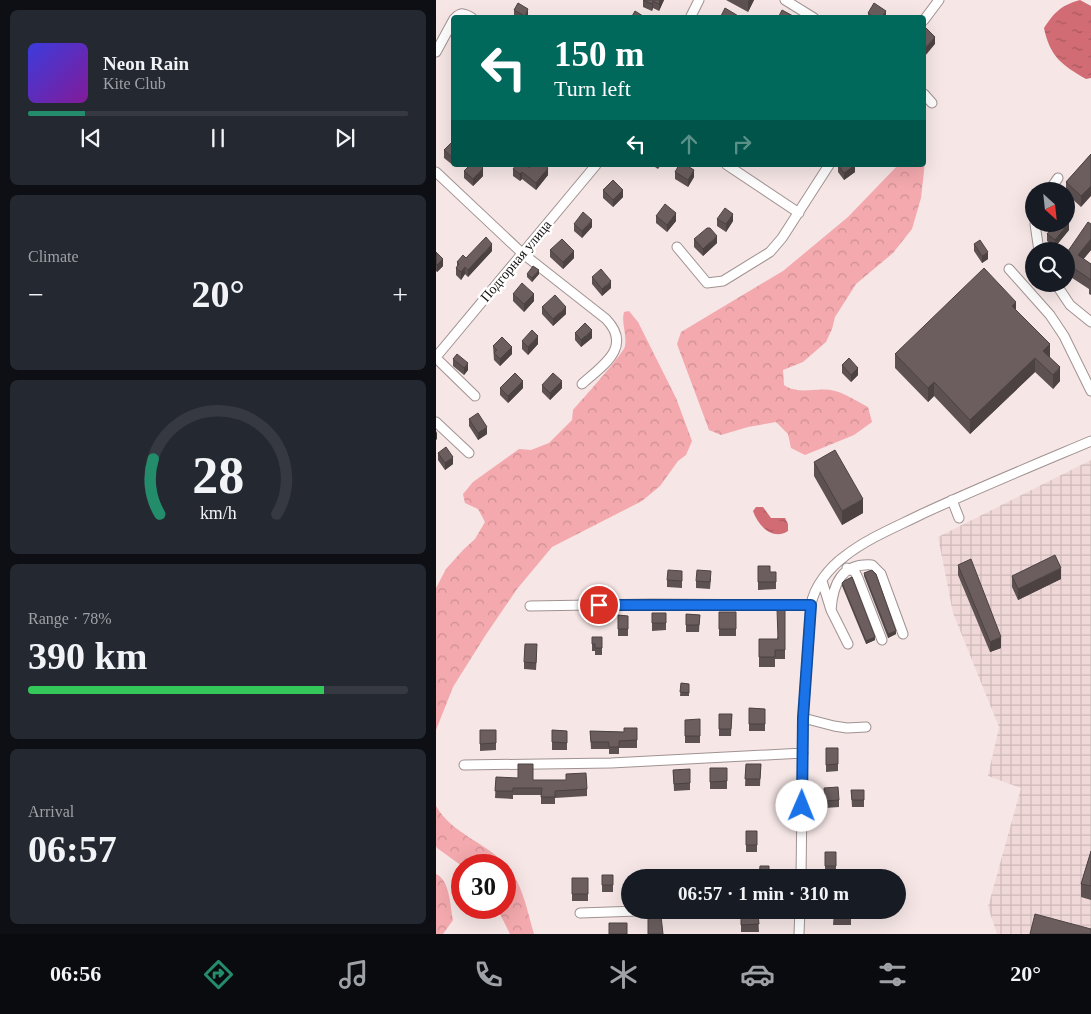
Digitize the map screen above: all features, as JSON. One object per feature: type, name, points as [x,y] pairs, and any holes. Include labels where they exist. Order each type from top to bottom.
[{"type":"street","points":[[692,15],[699,0]]},
{"type":"street","points":[[785,0],[809,15]]},
{"type":"street","points":[[926,17],[939,0]]},
{"type":"street","points":[[436,52],[451,24]]},
{"type":"street","points":[[926,96],[932,103]]},
{"type":"street","name":"Подгорная улица","points":[[436,357],[594,167]]},
{"type":"street","points":[[730,167],[798,213]]},
{"type":"street","points":[[676,247],[707,283],[713,284],[723,281],[770,252],[782,238],[828,167]]},
{"type":"street","points":[[436,172],[522,253],[606,319],[613,327],[618,337],[617,348],[582,384]]},
{"type":"street","points":[[1055,182],[1058,178]]},
{"type":"street","points":[[1009,269],[1050,315],[1064,336],[1091,391]]},
{"type":"street","points":[[1061,292],[1070,305],[1091,322]]},
{"type":"street","points":[[436,357],[475,396]]},
{"type":"street","points":[[436,422],[469,452]]},
{"type":"street","points":[[801,869],[803,718],[812,601],[822,582],[844,556],[870,539],[952,500],[1091,441]]},
{"type":"street","points":[[952,500],[959,518]]},
{"type":"street","points":[[837,563],[855,572],[882,640]]},
{"type":"street","points":[[832,610],[833,592],[844,573],[849,569],[865,564],[872,565],[881,574],[903,634]]},
{"type":"street","points":[[822,582],[832,610],[848,644]]},
{"type":"street","points":[[530,606],[812,601],[832,610]]},
{"type":"street","points":[[803,718],[847,728],[866,727]]},
{"type":"street","points":[[464,766],[611,763],[803,753]]},
{"type":"street","points":[[580,913],[621,912]]},
{"type":"street","points":[[799,934],[800,919]]},
{"type":"shaded area","points":[[1091,460],[1091,934],[997,934],[988,907],[1021,788],[988,776],[999,727],[953,613],[938,537]]},
{"type":"green space","points":[[896,167],[924,167],[921,198],[912,229],[893,253],[856,284],[835,317],[826,342],[803,362],[783,370],[784,385],[796,390],[828,390],[843,394],[868,407],[872,422],[854,435],[805,455],[791,448],[788,434],[776,422],[748,427],[721,435],[709,430],[677,344],[681,332],[783,271],[848,217]]},
{"type":"green space","points":[[629,311],[638,322],[676,398],[692,441],[686,455],[678,461],[660,486],[642,501],[552,547],[517,589],[485,636],[453,687],[436,730],[436,588],[446,569],[475,539],[485,522],[478,509],[465,503],[463,494],[473,482],[519,449],[531,450],[549,443],[572,420],[573,410],[623,350],[625,342],[623,316],[624,312]]},
{"type":"green space","points":[[436,806],[451,824],[494,854],[451,854],[451,858],[436,846]]},
{"type":"green space","points":[[436,874],[441,877],[447,888],[451,919],[453,920],[443,934],[436,934]]},
{"type":"green space","points":[[516,879],[527,907],[534,934],[510,934],[502,919],[516,919]]},
{"type":"water","points":[[1080,0],[1091,6],[1091,78],[1086,79],[1058,59],[1050,46],[1044,28],[1059,10],[1068,4]]},
{"type":"water","points":[[756,507],[763,507],[771,518],[785,518],[788,524],[788,531],[777,534],[762,527],[753,511]]},
{"type":"building","points":[[643,0],[660,0],[659,4],[653,1],[652,4]]},
{"type":"building","points":[[518,3],[528,9],[525,15],[514,10]]},
{"type":"building","points":[[874,3],[886,11],[883,15],[871,15],[868,13]]},
{"type":"building","points":[[725,8],[737,15],[722,15]]},
{"type":"building","points":[[782,10],[791,15],[780,15]]},
{"type":"building","points":[[635,11],[641,15],[633,15]]},
{"type":"building","points":[[926,28],[935,37],[926,47]]},
{"type":"building","points":[[451,143],[451,156],[444,150]]},
{"type":"building","points":[[1091,154],[1091,186],[1081,196],[1075,190],[1075,182],[1066,182]]},
{"type":"building","points":[[468,167],[483,168],[473,179],[464,171]]},
{"type":"building","points":[[514,167],[548,168],[536,183],[522,172],[520,174],[513,169]]},
{"type":"building","points":[[678,167],[689,167],[694,170],[688,180],[675,172]]},
{"type":"building","points":[[840,167],[852,167],[844,173]]},
{"type":"building","points":[[613,180],[623,190],[613,200],[603,190]]},
{"type":"building","points":[[665,204],[676,213],[667,225],[656,216]]},
{"type":"building","points":[[725,208],[733,214],[726,224],[717,219]]},
{"type":"building","points":[[583,212],[592,220],[582,231],[574,224]]},
{"type":"building","points":[[1088,222],[1091,224],[1091,239],[1078,255],[1091,264],[1091,280],[1075,269],[1074,242]]},
{"type":"building","points":[[707,228],[710,228],[717,236],[703,249],[694,239]]},
{"type":"building","points":[[1049,232],[1062,232],[1055,240],[1047,234]]},
{"type":"building","points":[[486,237],[492,244],[468,270],[465,267],[461,272],[456,268],[459,264],[457,262],[463,255],[466,258]]},
{"type":"building","points":[[562,239],[574,251],[563,262],[550,250]]},
{"type":"building","points":[[980,240],[988,252],[982,256],[974,244]]},
{"type":"building","points":[[436,252],[443,259],[437,265],[436,264]]},
{"type":"building","points":[[533,266],[539,270],[532,278],[527,274]]},
{"type":"building","points":[[984,268],[1016,302],[1012,306],[1050,344],[1043,351],[1060,367],[1053,375],[1035,358],[970,420],[934,382],[928,388],[895,354]]},
{"type":"building","points":[[601,269],[611,281],[602,289],[592,277]]},
{"type":"building","points":[[522,283],[534,294],[524,304],[513,294]]},
{"type":"building","points":[[555,295],[566,307],[553,319],[542,307]]},
{"type":"building","points":[[585,323],[592,330],[581,340],[575,333]]},
{"type":"building","points":[[532,330],[538,336],[528,347],[522,341]]},
{"type":"building","points":[[502,337],[512,347],[500,359],[494,353],[497,350],[493,346]]},
{"type":"building","points":[[457,354],[468,363],[464,368],[453,359]]},
{"type":"building","points":[[849,358],[858,368],[851,375],[842,365]]},
{"type":"building","points":[[515,373],[523,381],[508,396],[500,388]]},
{"type":"building","points":[[553,373],[562,381],[550,393],[542,385]]},
{"type":"building","points":[[478,413],[487,427],[478,433],[469,419]]},
{"type":"building","points":[[446,447],[453,457],[445,463],[438,453]]},
{"type":"building","points":[[835,450],[863,499],[842,511],[814,462]]},
{"type":"building","points":[[1055,555],[1061,568],[1018,589],[1012,576]]},
{"type":"building","points":[[971,559],[1001,637],[990,642],[958,565]]},
{"type":"building","points":[[758,566],[770,566],[770,572],[776,572],[776,582],[758,582]]},
{"type":"building","points":[[668,570],[682,571],[682,581],[667,580]]},
{"type":"building","points":[[697,570],[711,571],[710,582],[696,581]]},
{"type":"building","points":[[872,570],[876,574],[896,631],[888,634],[864,573]]},
{"type":"building","points":[[852,577],[875,637],[866,641],[842,583]]},
{"type":"building","points":[[777,609],[785,609],[785,650],[775,650],[775,657],[759,657],[759,639],[778,639]]},
{"type":"building","points":[[719,612],[736,612],[736,629],[719,629]]},
{"type":"building","points":[[652,613],[666,613],[666,623],[652,623]]},
{"type":"building","points":[[686,614],[700,615],[699,625],[686,625]]},
{"type":"building","points":[[618,615],[628,616],[628,629],[618,629]]},
{"type":"building","points":[[592,637],[602,637],[602,648],[595,648],[595,644],[592,644]]},
{"type":"building","points":[[525,644],[537,644],[536,663],[524,662]]},
{"type":"building","points":[[681,683],[689,684],[689,693],[680,692]]},
{"type":"building","points":[[749,708],[765,709],[765,724],[749,724]]},
{"type":"building","points":[[719,714],[732,714],[731,729],[719,729]]},
{"type":"building","points":[[700,719],[700,736],[685,736],[685,720]]},
{"type":"building","points":[[624,728],[637,728],[637,740],[619,741],[619,747],[609,747],[609,742],[591,742],[590,731],[624,732]]},
{"type":"building","points":[[480,730],[496,730],[496,743],[480,744]]},
{"type":"building","points":[[552,730],[567,731],[567,743],[552,742]]},
{"type":"building","points":[[826,748],[838,748],[838,764],[826,765]]},
{"type":"building","points":[[518,764],[533,764],[533,780],[566,780],[566,774],[586,773],[587,789],[555,791],[555,797],[541,797],[542,788],[513,788],[513,791],[495,791],[496,777],[518,778]]},
{"type":"building","points":[[746,764],[761,764],[760,779],[745,779]]},
{"type":"building","points":[[710,768],[727,768],[727,781],[710,782]]},
{"type":"building","points":[[690,769],[690,783],[674,784],[673,770]]},
{"type":"building","points":[[838,787],[839,800],[825,801],[824,788]]},
{"type":"building","points":[[851,790],[864,790],[864,800],[852,800]]},
{"type":"building","points":[[746,831],[757,831],[757,845],[746,845]]},
{"type":"building","points":[[1091,851],[1091,886],[1081,884]]},
{"type":"building","points":[[825,852],[836,852],[836,866],[825,866]]},
{"type":"building","points":[[760,866],[769,866],[769,869],[760,869]]},
{"type":"building","points":[[602,875],[613,875],[613,885],[602,885]]},
{"type":"building","points":[[572,878],[588,878],[588,894],[572,894]]},
{"type":"building","points":[[1035,914],[1091,929],[1091,934],[1030,934]]},
{"type":"building","points":[[648,919],[661,919],[663,934],[648,934]]},
{"type":"building","points":[[741,919],[758,919],[759,924],[741,925]]},
{"type":"building","points":[[609,923],[627,923],[627,934],[609,934]]},
{"type":"route","points":[[599,605],[811,605],[803,718],[802,806]]}]
